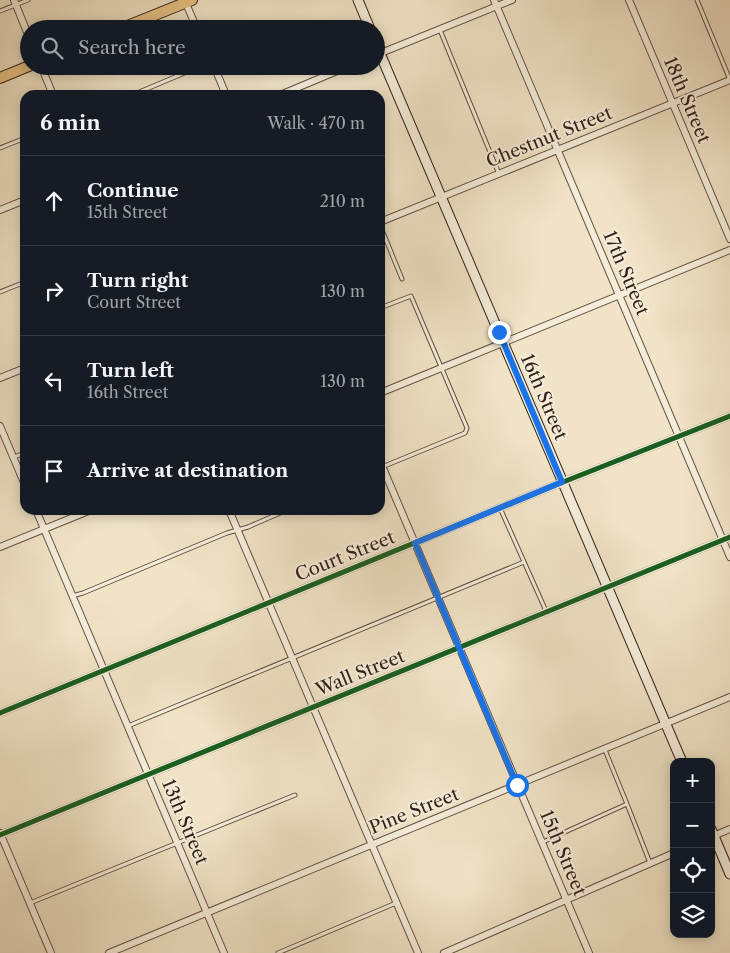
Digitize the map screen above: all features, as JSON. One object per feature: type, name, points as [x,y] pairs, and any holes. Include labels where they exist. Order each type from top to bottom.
[{"type":"main road","points":[[142,20],[188,1]]},
{"type":"main road","points":[[0,78],[20,70]]},
{"type":"street","points":[[359,0],[367,20]]},
{"type":"street","points":[[385,51],[495,3],[512,0]]},
{"type":"street","name":"18th Street","points":[[628,0],[730,239]]},
{"type":"street","points":[[188,1],[194,20]]},
{"type":"street","points":[[15,3],[22,20]]},
{"type":"street","name":"17th Street","points":[[495,3],[730,557]]},
{"type":"street","name":"16th Street","points":[[385,70],[442,197],[680,758]]},
{"type":"street","points":[[45,75],[51,90]]},
{"type":"street","points":[[218,75],[224,90]]},
{"type":"street","points":[[292,90],[328,75]]},
{"type":"street","name":"Chestnut Street","points":[[385,221],[730,80]]},
{"type":"street","points":[[0,210],[20,202]]},
{"type":"street","points":[[385,391],[730,250]]},
{"type":"street","points":[[0,378],[20,370]]},
{"type":"street","name":"Court Street","points":[[0,713],[562,482],[730,416]]},
{"type":"street","points":[[0,426],[20,474]]},
{"type":"street","name":"15th Street","points":[[385,475],[589,953]]},
{"type":"street","name":"13th Street","points":[[38,515],[224,953]]},
{"type":"street","points":[[0,547],[79,515]]},
{"type":"street","points":[[231,515],[418,953]]},
{"type":"street","name":"Wall Street","points":[[0,834],[730,537]]},
{"type":"street","name":"Pine Street","points":[[109,953],[730,697]]},
{"type":"street","points":[[715,833],[730,829]]},
{"type":"street","points":[[0,834],[51,953]]},
{"type":"street","points":[[715,841],[730,874]]},
{"type":"street","points":[[444,953],[670,855]]},
{"type":"lane","points":[[0,11],[15,3],[28,0]]},
{"type":"lane","points":[[697,0],[730,80]]},
{"type":"lane","points":[[439,29],[499,174]]},
{"type":"lane","points":[[144,90],[180,75]]},
{"type":"lane","points":[[0,148],[20,140]]},
{"type":"lane","points":[[385,236],[402,279]]},
{"type":"lane","points":[[0,292],[20,284]]},
{"type":"lane","points":[[385,306],[411,296],[467,428],[465,433],[385,464]]},
{"type":"lane","points":[[13,458],[20,455]]},
{"type":"lane","points":[[500,508],[547,612]]},
{"type":"lane","points":[[72,596],[275,515]]},
{"type":"lane","points":[[127,726],[524,562]]},
{"type":"lane","points":[[604,749],[650,863]]},
{"type":"lane","points":[[30,903],[295,795]]},
{"type":"lane","points":[[541,843],[627,804]]},
{"type":"lane","points":[[278,953],[396,903]]},
{"type":"cycle path","points":[[0,713],[553,486],[730,416]]},
{"type":"cycle path","points":[[0,835],[730,537]]},
{"type":"route","points":[[499,332],[562,482],[415,543],[517,785]]}]
